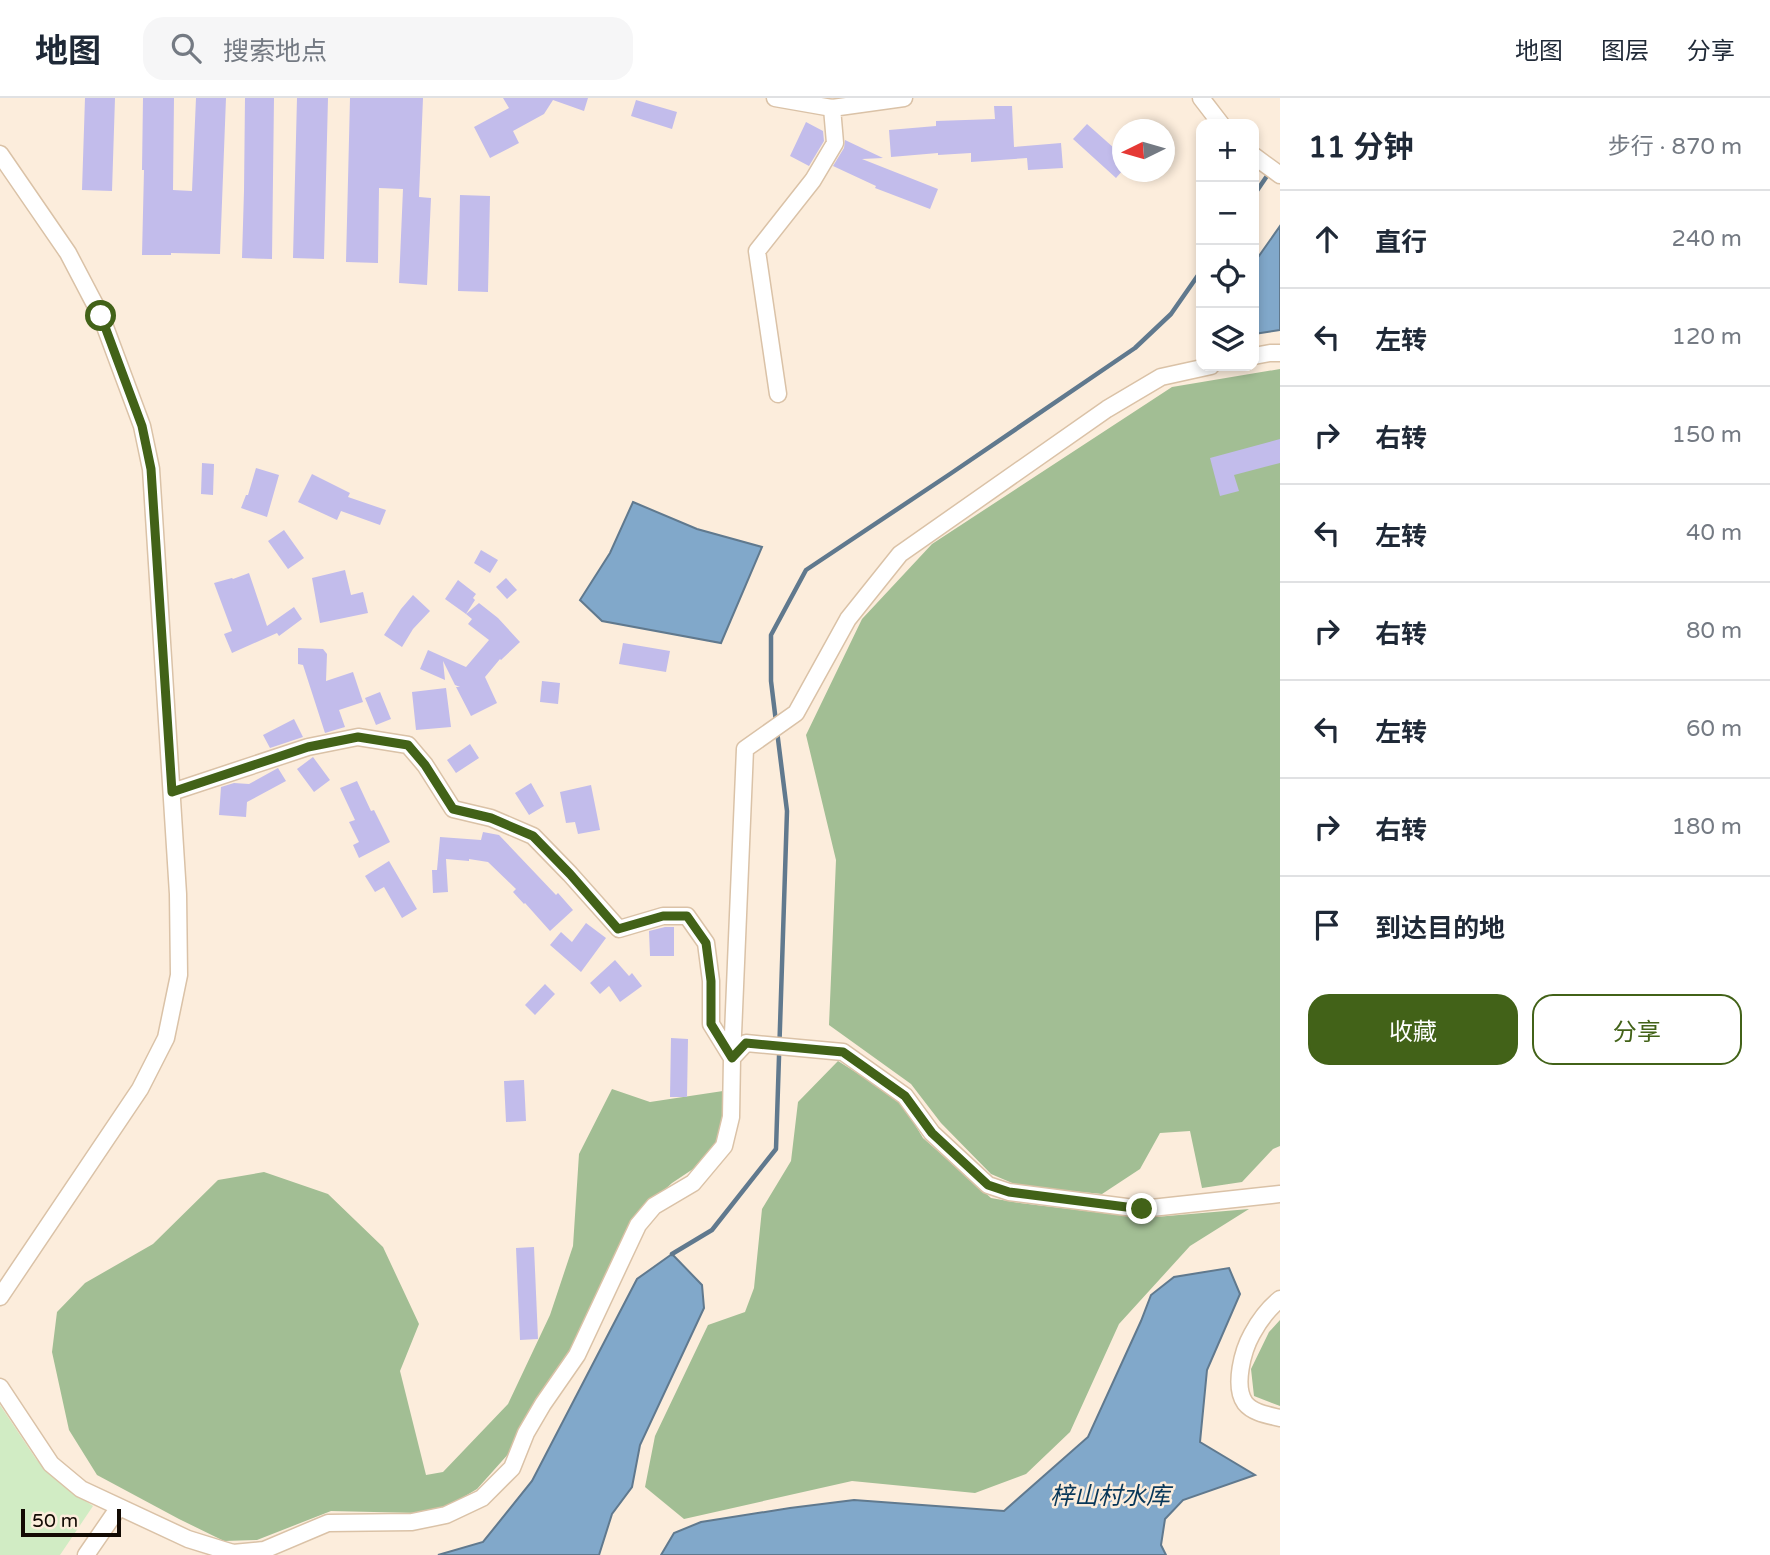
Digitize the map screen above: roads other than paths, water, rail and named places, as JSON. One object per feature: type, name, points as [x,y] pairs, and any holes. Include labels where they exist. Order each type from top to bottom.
[{"type":"street","points":[[775,98],[832,108],[904,98]]},
{"type":"street","points":[[1201,98],[1217,119]]},
{"type":"street","points":[[778,394],[757,251],[813,180],[835,143],[832,108]]},
{"type":"street","points":[[0,154],[68,253],[101,316],[142,426],[151,469],[178,894],[179,975],[166,1038],[140,1089],[0,1297]]},
{"type":"street","points":[[1259,160],[1275,171]]},
{"type":"street","points":[[1259,355],[1280,353]]},
{"type":"street","points":[[0,1387],[51,1464],[80,1489],[188,1539],[233,1553],[264,1550],[328,1523],[412,1522],[446,1516],[482,1498],[512,1468],[526,1433],[577,1355],[638,1225],[654,1206],[693,1183],[724,1146],[731,1117],[745,749],[796,713],[848,619],[900,554],[1118,402],[1160,377],[1196,369]]},
{"type":"street","points":[[172,792],[308,747],[358,737],[408,745],[425,765],[453,809],[491,818],[533,836],[618,929],[663,916],[687,916],[706,943],[711,981],[711,1024],[732,1058]]},
{"type":"street","points":[[732,1058],[746,1043],[843,1052],[905,1096],[932,1133],[988,1185],[1009,1192],[1142,1209],[1280,1194]]},
{"type":"street","points":[[1280,1299],[1252,1334],[1238,1380],[1244,1402],[1255,1411],[1280,1418]]},
{"type":"street","points":[[86,1555],[119,1507]]},
{"type":"water","points":[[1280,226],[1280,330],[1259,333],[1259,308],[1259,256]]},
{"type":"water","points":[[633,502],[697,529],[762,547],[721,643],[602,621],[580,600],[610,553]]},
{"type":"water","points":[[672,1254],[702,1285],[704,1308],[640,1445],[632,1487],[612,1514],[599,1555],[438,1555],[483,1542],[532,1481],[637,1279]]},
{"type":"water","name":"梓山村水库","points":[[1229,1268],[1240,1294],[1207,1370],[1200,1442],[1255,1475],[1183,1500],[1165,1519],[1161,1545],[1166,1555],[661,1555],[674,1533],[701,1522],[790,1508],[854,1500],[1004,1511],[1088,1437],[1151,1295],[1174,1277]]},
{"type":"waterway","points":[[1259,188],[1269,173]]},
{"type":"waterway","points":[[776,722],[771,681],[771,635],[806,570],[1135,348],[1171,314],[1196,278]]},
{"type":"waterway","points":[[672,1254],[712,1230],[776,1149],[787,811],[777,731]]}]
